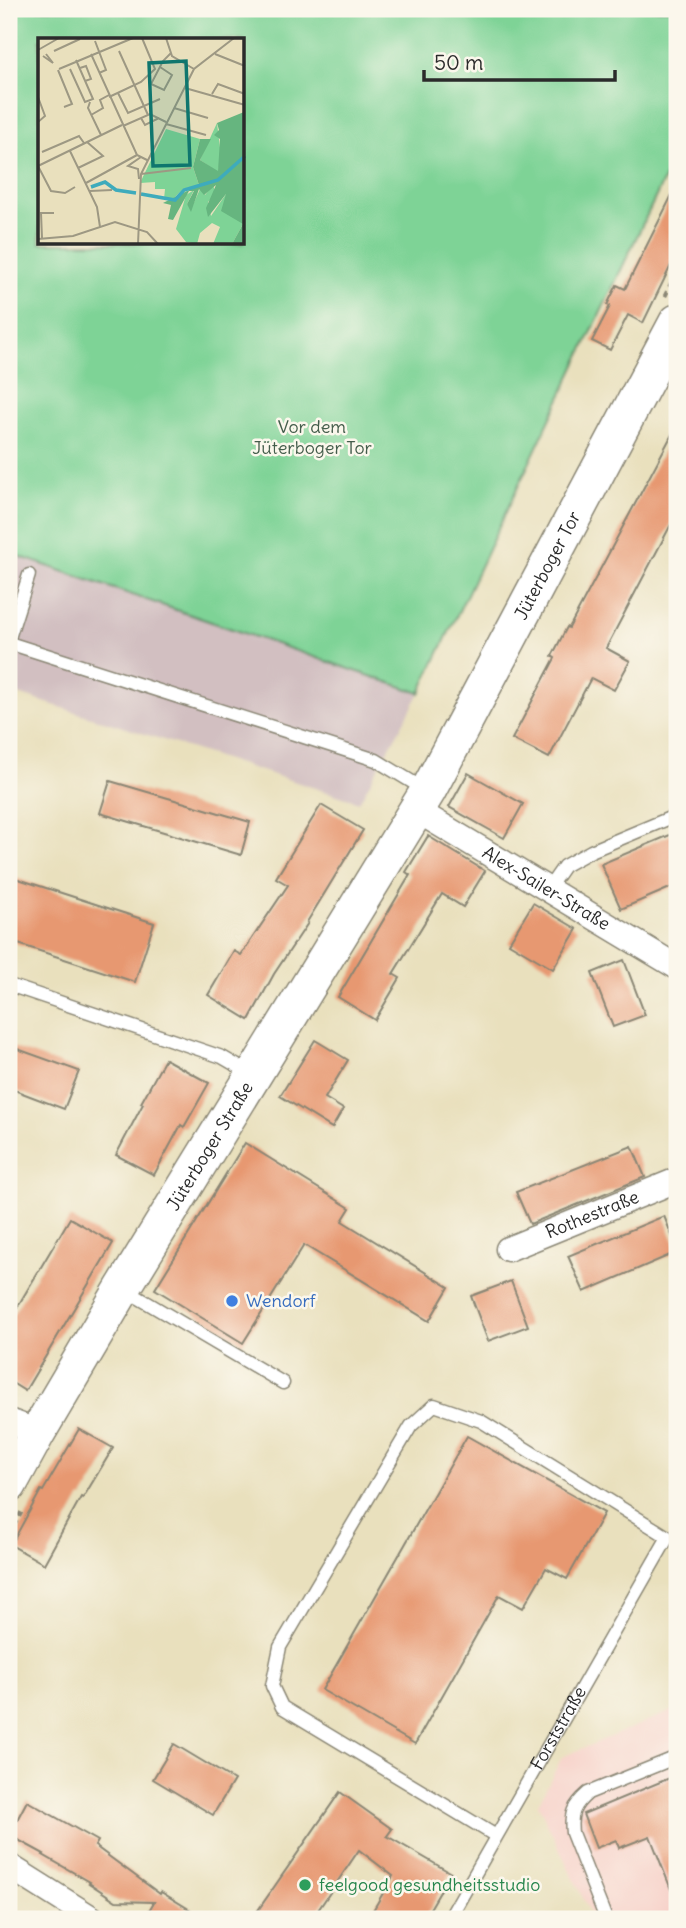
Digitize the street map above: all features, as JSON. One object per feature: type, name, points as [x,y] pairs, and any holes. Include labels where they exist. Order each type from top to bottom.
[{"type":"main road","name":"Jüterboger Tor","points":[[422,800],[677,322]]},
{"type":"main road","name":"Jüterboger Straße","points":[[9,1485],[23,1427],[123,1288],[422,800]]},
{"type":"street","name":"Alex-Sailer-Straße","points":[[422,800],[548,889],[677,967]]},
{"type":"street","name":"Rothestraße","points":[[508,1249],[677,1180]]},
{"type":"street","points":[[9,1866],[93,1919]]},
{"type":"lane","points":[[30,575],[9,641],[376,760],[422,800]]},
{"type":"lane","points":[[548,889],[564,866],[592,851],[677,816]]},
{"type":"lane","points":[[9,985],[222,1056],[253,1076]]},
{"type":"lane","points":[[123,1288],[283,1383]]},
{"type":"lane","name":"Forststraße","points":[[449,1919],[668,1537],[481,1421],[435,1405],[411,1426],[280,1647],[272,1686],[282,1707],[496,1836]]},
{"type":"lane","points":[[607,1919],[572,1833],[571,1820],[576,1804],[588,1793],[677,1757]]},
{"type":"shaded area","points":[[9,553],[420,693],[359,802],[9,691]]},
{"type":"shaded area","points":[[677,1709],[677,1919],[593,1919],[538,1804],[562,1757]]},
{"type":"green space","name":"Vor dem Jüterboger Tor","points":[[9,9],[677,9],[677,152],[420,693],[9,553]]},
{"type":"building","points":[[677,185],[677,253],[643,323],[628,315],[610,350],[592,341],[610,306],[607,305],[617,285],[625,289]]},
{"type":"building","points":[[677,425],[677,513],[606,648],[630,661],[614,690],[591,678],[549,758],[512,739],[555,658],[552,656],[567,627],[569,628]]},
{"type":"building","points":[[468,773],[523,804],[504,838],[449,807]]},
{"type":"building","points":[[110,781],[250,822],[241,855],[100,813]]},
{"type":"building","points":[[321,805],[363,830],[308,923],[274,974],[249,1020],[208,995],[234,951],[241,955],[288,885],[276,878]]},
{"type":"building","points":[[677,832],[677,885],[621,909],[601,864]]},
{"type":"building","points":[[428,836],[485,871],[463,907],[442,894],[393,974],[400,978],[375,1020],[338,997],[410,875],[406,872]]},
{"type":"building","points":[[9,876],[154,923],[135,982],[9,941]]},
{"type":"building","points":[[533,903],[577,929],[553,969],[509,943]]},
{"type":"building","points":[[624,960],[645,1015],[613,1027],[592,973]]},
{"type":"building","points":[[315,1040],[348,1060],[325,1098],[343,1109],[332,1128],[280,1096]]},
{"type":"building","points":[[9,1046],[79,1071],[64,1109],[9,1088]]},
{"type":"building","points":[[165,1059],[209,1083],[184,1127],[181,1125],[154,1175],[116,1155]]},
{"type":"building","points":[[245,1143],[350,1208],[342,1221],[449,1287],[429,1321],[304,1245],[243,1343],[155,1289]]},
{"type":"building","points":[[632,1146],[645,1177],[530,1224],[516,1192]]},
{"type":"building","points":[[664,1216],[677,1252],[584,1292],[568,1256]]},
{"type":"building","points":[[70,1218],[113,1243],[25,1391],[9,1381],[9,1321]]},
{"type":"building","points":[[511,1281],[528,1326],[488,1341],[471,1296]]},
{"type":"building","points":[[79,1429],[113,1448],[83,1498],[81,1497],[44,1564],[11,1545]]},
{"type":"building","points":[[467,1436],[604,1513],[567,1579],[546,1568],[523,1608],[499,1595],[415,1744],[322,1690]]},
{"type":"building","points":[[174,1744],[234,1780],[213,1815],[153,1779]]},
{"type":"building","points":[[677,1775],[676,1902],[650,1836],[619,1848],[616,1840],[596,1848],[583,1814]]},
{"type":"building","points":[[340,1792],[392,1829],[387,1836],[451,1873],[424,1919],[368,1919],[393,1876],[359,1850],[312,1919],[252,1919]]},
{"type":"building","points":[[27,1801],[98,1841],[95,1846],[160,1894],[161,1892],[205,1919],[144,1919],[154,1902],[116,1901],[90,1882],[9,1835]]},
{"type":"place","name":"Wendorf","points":[[232,1301]]},
{"type":"place","name":"feelgood gesundheitsstudio","points":[[305,1885]]}]
